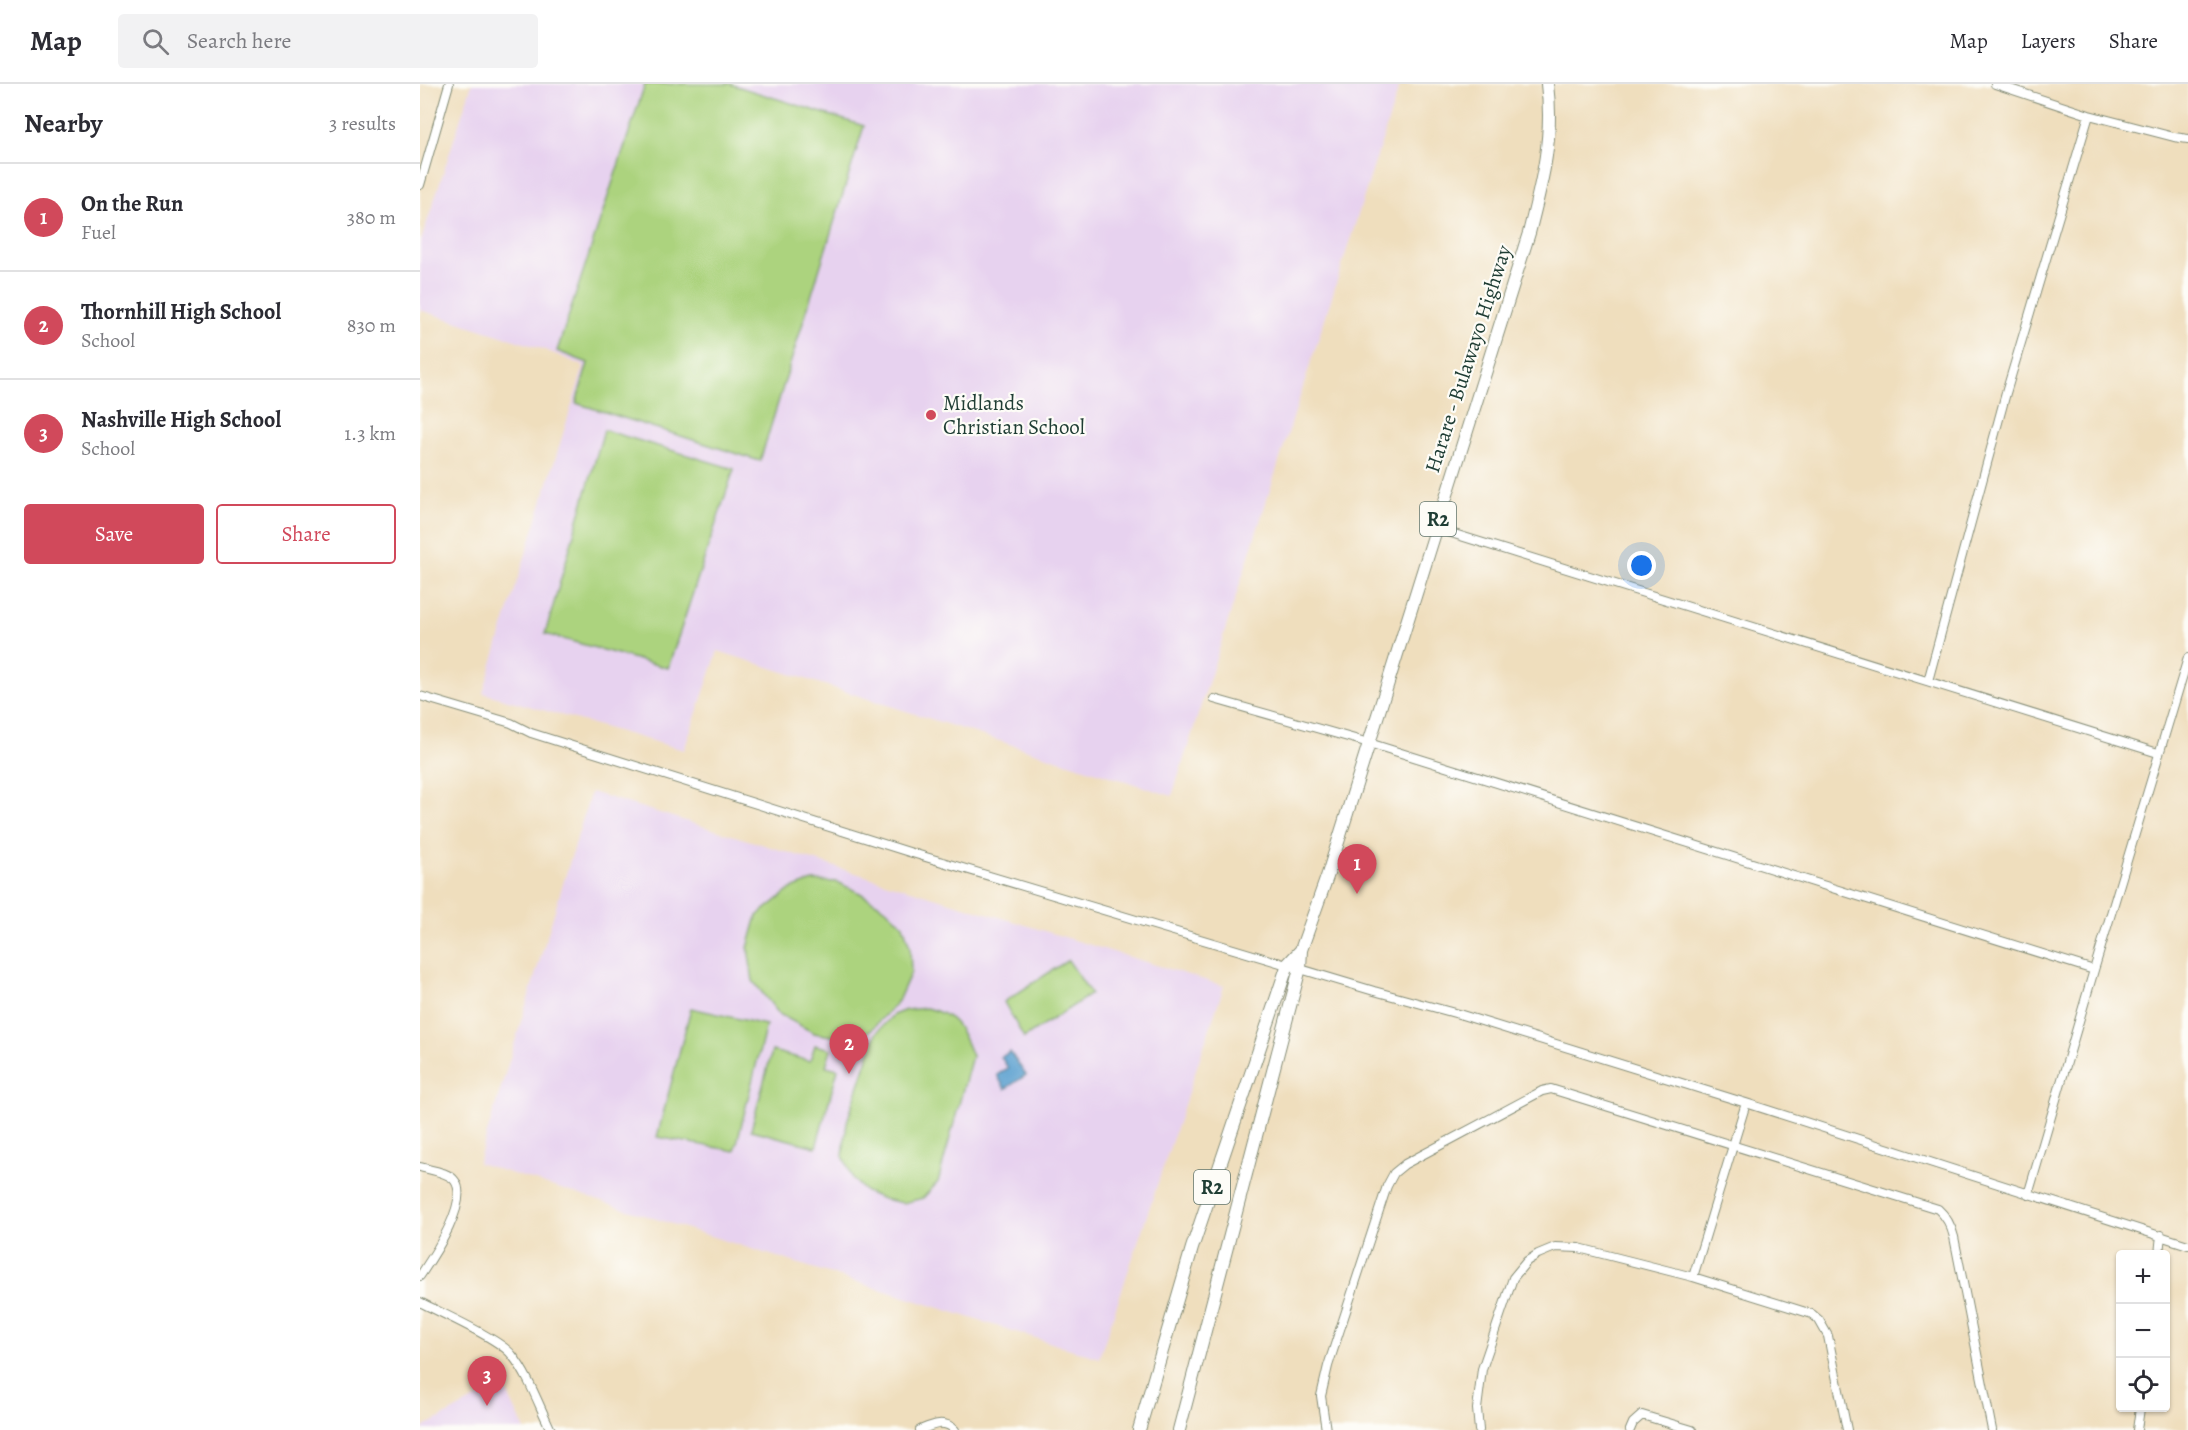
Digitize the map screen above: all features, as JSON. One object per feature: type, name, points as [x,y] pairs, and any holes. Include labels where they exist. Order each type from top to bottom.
[{"type":"highway","name":"Harare - Bulawayo Highway","points":[[1139,1430],[1196,1238],[1328,874],[1529,232],[1549,143],[1550,104],[1547,84]]},
{"type":"highway","name":"Harare - Bulawayo Highway","points":[[1179,1430],[1294,966]]},
{"type":"street","points":[[420,185],[449,84]]},
{"type":"street","points":[[1995,84],[2089,115],[2188,139]]},
{"type":"street","points":[[1928,681],[2006,393],[2089,115]]},
{"type":"street","points":[[1435,528],[2158,753]]},
{"type":"street","points":[[2028,1195],[2188,658]]},
{"type":"street","points":[[420,696],[511,723],[542,736],[909,852],[1462,1015],[1746,1103],[2188,1245]]},
{"type":"street","points":[[1214,699],[1369,743],[2094,970]]},
{"type":"street","points":[[1326,1430],[1321,1396],[1328,1366],[1387,1186],[1394,1173],[1405,1164],[1542,1091],[1551,1089],[1938,1209],[1946,1216],[1954,1237],[1992,1430]]},
{"type":"street","points":[[1694,1277],[1746,1103]]},
{"type":"street","points":[[420,1167],[450,1176],[455,1181],[458,1199],[445,1235],[420,1276]]},
{"type":"street","points":[[2159,1250],[2161,1235]]},
{"type":"street","points":[[1479,1430],[1477,1409],[1482,1369],[1513,1278],[1527,1261],[1556,1248],[1566,1247],[1580,1248],[1694,1277],[1812,1314],[1819,1320],[1828,1336],[1847,1430]]},
{"type":"street","points":[[420,1302],[511,1353],[521,1368],[550,1430]]},
{"type":"street","points":[[2137,1430],[2139,1412]]},
{"type":"street","points":[[1630,1430],[1633,1422],[1642,1415],[1692,1430]]},
{"type":"street","points":[[920,1430],[943,1423],[955,1430]]},
{"type":"shaded area","name":"Midlands Christian School","points":[[472,84],[1400,84],[1172,796],[718,651],[684,750],[483,693],[584,366],[543,349],[420,310],[420,244]]},
{"type":"shaded area","points":[[591,792],[1224,986],[1099,1358],[478,1163]]},
{"type":"shaded area","points":[[503,1384],[525,1430],[420,1430],[420,1429]]},
{"type":"green space","points":[[645,84],[730,84],[864,126],[760,461],[576,403],[588,363],[557,351]]},
{"type":"green space","points":[[604,430],[734,469],[668,668],[545,634]]},
{"type":"green space","points":[[813,881],[837,882],[860,893],[885,908],[903,925],[910,947],[911,972],[898,1001],[870,1031],[842,1038],[814,1033],[779,1014],[753,981],[748,948],[757,916],[791,889]]},
{"type":"green space","points":[[1068,960],[1091,994],[1024,1038],[1004,1002]]},
{"type":"green space","points":[[691,1008],[766,1025],[735,1151],[657,1137]]},
{"type":"green space","points":[[926,1008],[945,1015],[956,1024],[972,1056],[938,1182],[923,1198],[903,1203],[883,1199],[866,1192],[853,1179],[843,1156],[847,1122],[876,1033],[893,1015],[906,1010]]},
{"type":"green space","points":[[815,1045],[831,1049],[826,1066],[838,1069],[816,1147],[751,1130],[772,1051],[810,1061]]},
{"type":"water","points":[[1010,1052],[1026,1075],[1005,1089],[997,1075],[1008,1068],[1001,1057]]},
{"type":"place","name":"Midlands Christian School","points":[[931,415]]},
{"type":"place","name":"On the Run","points":[[1357,894]]},
{"type":"place","name":"Thornhill High School","points":[[849,1074]]},
{"type":"place","name":"Nashville High School","points":[[487,1406]]}]
